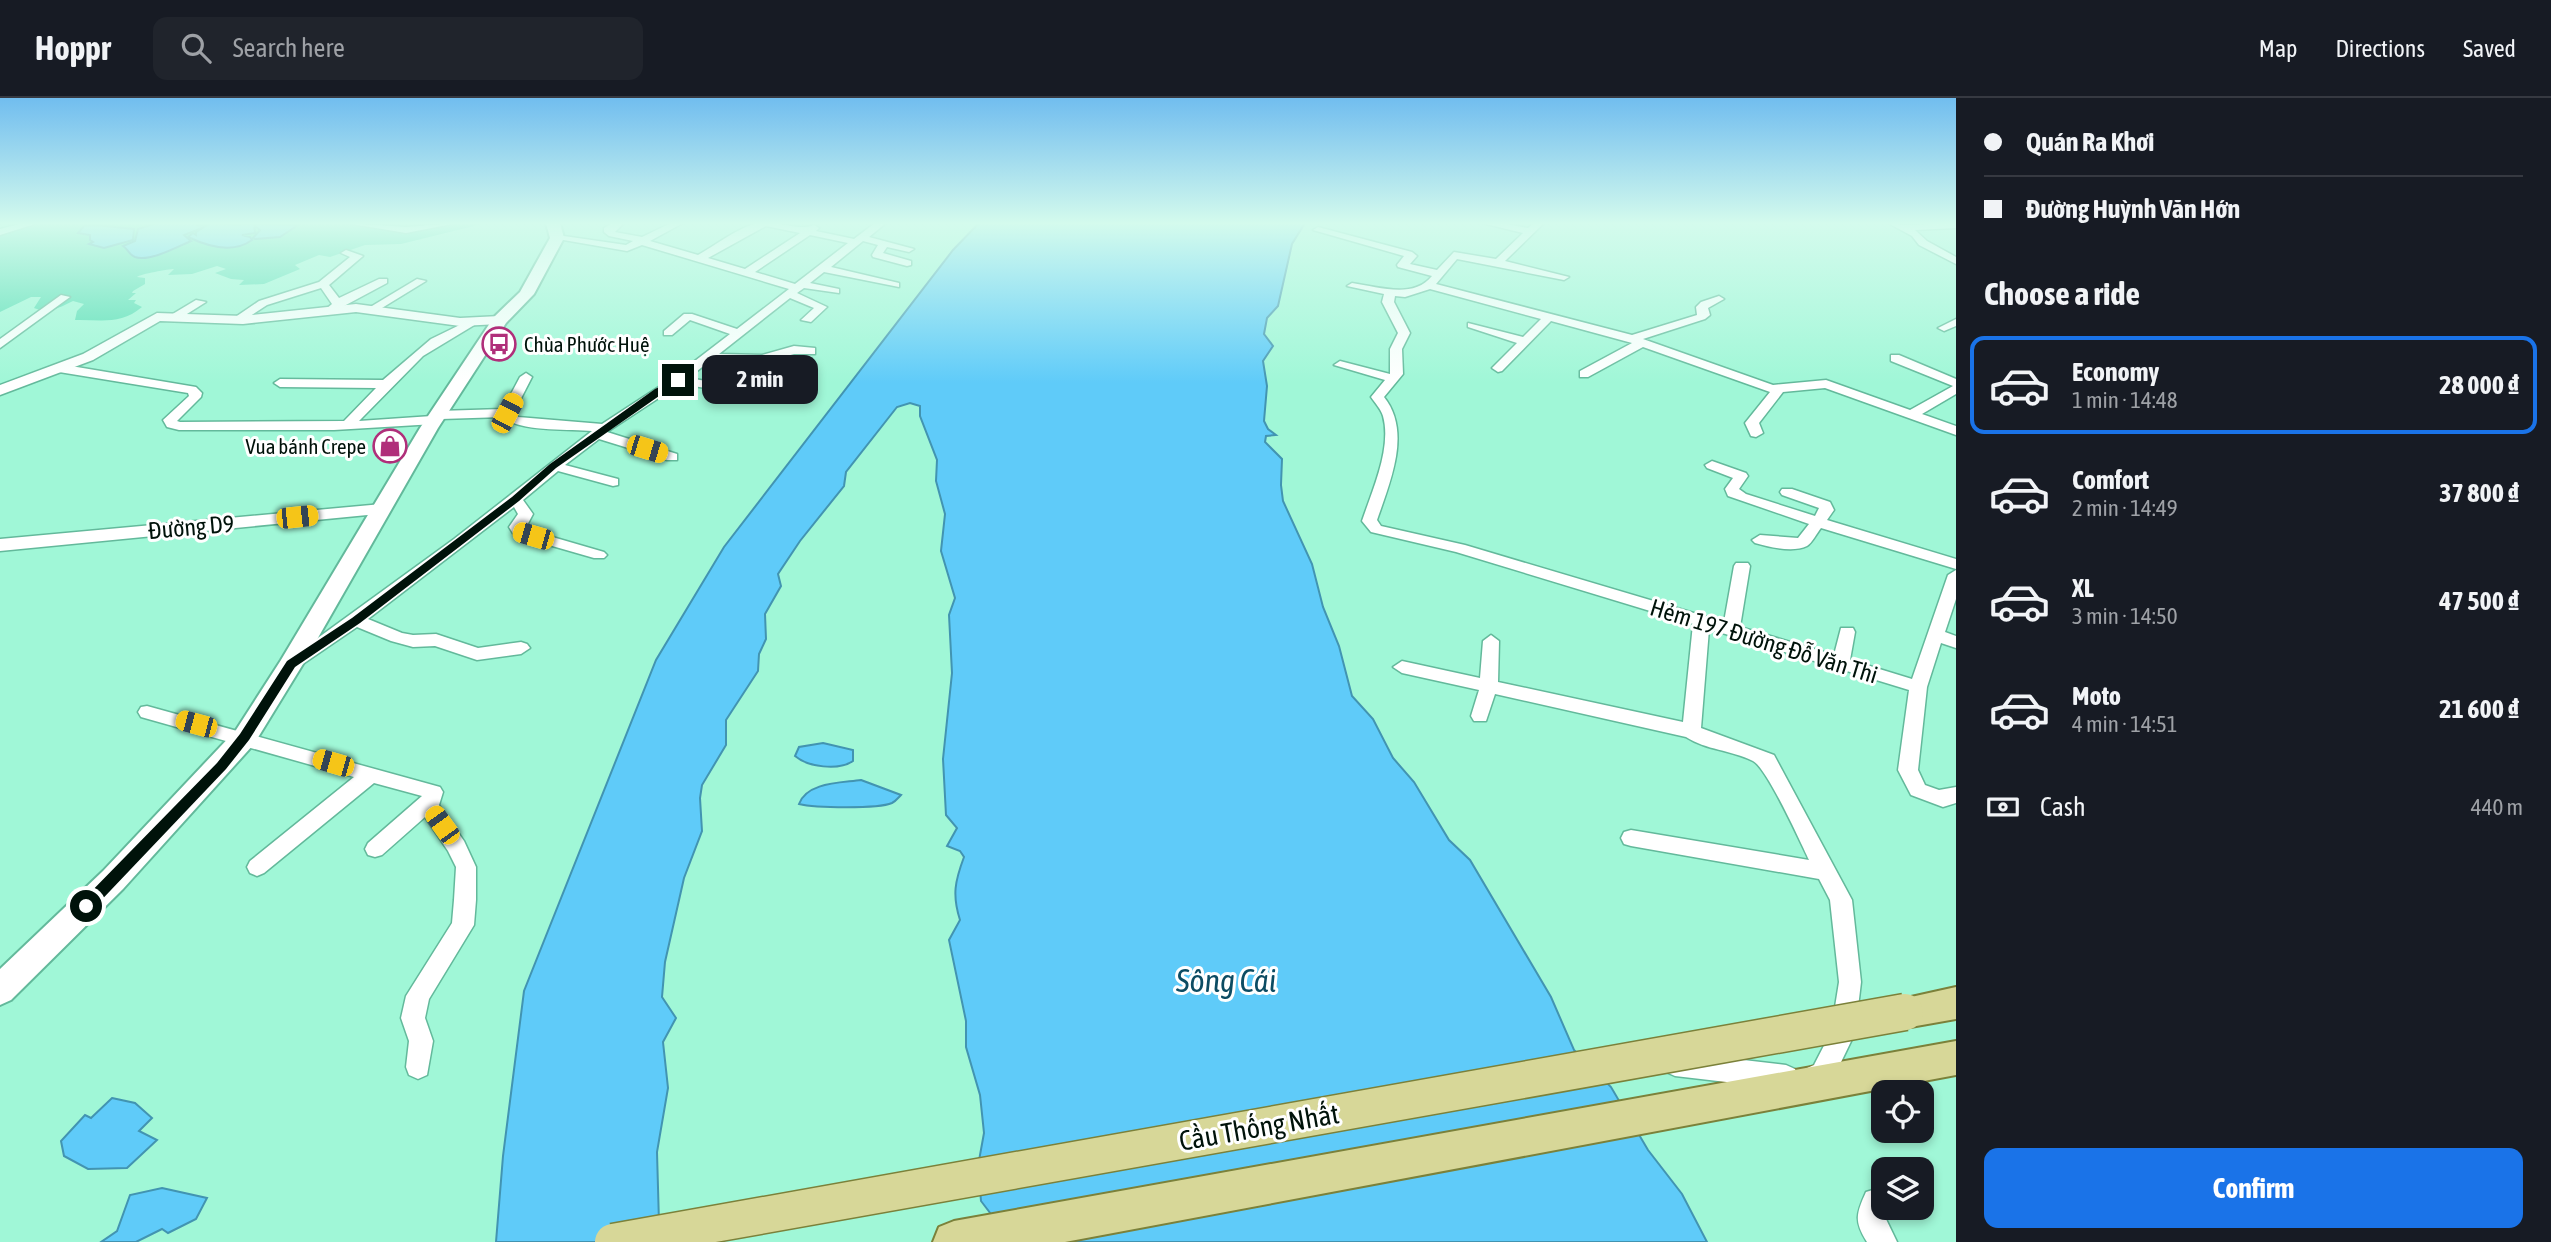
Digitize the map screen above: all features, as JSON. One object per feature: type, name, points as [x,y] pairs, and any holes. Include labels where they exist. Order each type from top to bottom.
[{"type":"main road","points":[[500,320],[498,315],[523,276]]},
{"type":"main road","points":[[0,990],[113,880],[245,737],[436,417],[500,320],[510,314],[530,276]]},
{"type":"main road","points":[[1905,1012],[1956,1003]]},
{"type":"main road","name":"Cầu Thống Nhất","points":[[613,1242],[1905,1012]]},
{"type":"main road","points":[[954,1242],[1950,1059]]},
{"type":"street","points":[[237,320],[263,303],[323,284],[333,276]]},
{"type":"street","points":[[757,276],[795,289],[835,291]]},
{"type":"street","points":[[291,664],[356,620],[515,499],[553,466],[658,391],[678,380],[811,276]]},
{"type":"street","points":[[858,276],[895,285]]},
{"type":"street","points":[[1352,286],[1410,294],[1430,286],[1437,276]]},
{"type":"street","points":[[334,307],[383,281]]},
{"type":"street","points":[[373,309],[421,281]]},
{"type":"street","points":[[323,284],[334,307]]},
{"type":"street","points":[[1430,286],[1637,341],[1778,390],[1824,384],[1956,431]]},
{"type":"street","points":[[795,289],[821,307],[807,320]]},
{"type":"street","points":[[1340,365],[1394,379],[1398,368],[1396,349],[1404,329],[1388,302],[1390,292]]},
{"type":"street","points":[[0,344],[65,297]]},
{"type":"street","points":[[1584,374],[1637,341],[1701,317],[1704,315],[1702,307],[1705,304],[1719,299]]},
{"type":"street","points":[[175,317],[200,302]]},
{"type":"street","points":[[0,390],[107,347],[150,320],[175,317],[237,320],[334,307],[373,309],[472,322],[500,320]]},
{"type":"street","points":[[668,334],[688,316],[737,333]]},
{"type":"street","points":[[1498,368],[1549,317]]},
{"type":"street","points":[[348,425],[420,351],[472,322]]},
{"type":"street","points":[[1944,328],[1956,322]]},
{"type":"street","points":[[1472,325],[1524,341]]},
{"type":"street","points":[[706,357],[762,359],[794,350],[811,351]]},
{"type":"street","points":[[1895,358],[1956,383]]},
{"type":"street","points":[[59,368],[194,391],[195,397],[170,420],[172,424],[179,426],[348,425],[507,413],[514,420],[523,422],[602,431],[672,457]]},
{"type":"street","points":[[507,413],[526,377]]},
{"type":"street","points":[[646,379],[658,391]]},
{"type":"street","name":"Hẻm 197 Đường Đỗ Văn Thi","points":[[1394,379],[1377,397],[1389,414],[1391,428],[1387,465],[1369,521],[1371,526],[1497,559],[1918,687]]},
{"type":"street","points":[[678,380],[780,397]]},
{"type":"street","points":[[279,383],[386,384]]},
{"type":"street","points":[[1911,415],[1956,389]]},
{"type":"street","points":[[1756,433],[1752,423],[1778,390]]},
{"type":"street","points":[[553,466],[613,482]]},
{"type":"street","points":[[1712,466],[1741,476],[1732,489],[1735,495],[1956,564]]},
{"type":"street","points":[[1760,540],[1793,544],[1803,542],[1826,510],[1825,505],[1787,492]]},
{"type":"street","points":[[515,499],[526,514],[516,527],[519,532],[598,555]]},
{"type":"street","name":"Đường D9","points":[[0,545],[382,509]]},
{"type":"street","points":[[1731,630],[1742,566]]},
{"type":"street","points":[[1956,575],[1918,687],[1908,770],[1918,790],[1943,799],[1946,795],[1956,795]]},
{"type":"street","points":[[356,620],[397,637],[436,640],[477,654],[521,648]]},
{"type":"street","points":[[1691,730],[1702,623]]},
{"type":"street","points":[[1841,664],[1847,632]]},
{"type":"street","points":[[1934,634],[1956,642]]},
{"type":"street","points":[[1480,716],[1489,685],[1491,640]]},
{"type":"street","points":[[1402,667],[1691,730],[1696,735],[1752,752],[1767,760],[1841,900],[1850,982],[1843,1033],[1821,1077],[1774,1077],[1626,1057]]},
{"type":"street","points":[[147,712],[245,737],[433,792],[432,799],[427,804],[375,849]]},
{"type":"street","points":[[257,867],[371,774]]},
{"type":"street","points":[[418,1067],[421,1041],[414,1018],[418,996],[463,925],[466,900],[466,867],[457,847],[427,804]]},
{"type":"street","points":[[1631,838],[1828,872]]},
{"type":"street","points":[[1872,1220],[1883,1242]]},
{"type":"green space","points":[[0,276],[145,278],[145,284],[133,291],[132,293],[136,293],[128,300],[136,300],[134,303],[142,307],[117,319],[75,320],[77,311],[84,304],[73,301],[58,308],[39,310],[34,308],[41,297],[31,297],[0,312]]},
{"type":"green space","points":[[224,276],[282,276],[264,284],[239,285],[244,280]]},
{"type":"water","name":"Sông Cái","points":[[933,276],[1285,276],[1278,306],[1267,318],[1264,334],[1273,346],[1263,361],[1267,386],[1264,421],[1268,429],[1276,435],[1266,436],[1265,442],[1282,459],[1283,501],[1312,564],[1352,696],[1373,719],[1393,758],[1414,782],[1449,840],[1470,860],[1551,997],[1574,1050],[1611,1087],[1648,1150],[1682,1194],[1707,1242],[995,1242],[997,1222],[981,1201],[978,1166],[984,1133],[980,1095],[966,1047],[966,1021],[949,940],[960,920],[956,888],[964,857],[960,851],[947,846],[957,828],[946,815],[943,759],[952,673],[949,615],[955,598],[941,551],[945,514],[936,481],[937,460],[920,416],[920,406],[910,403],[897,407],[846,472],[844,486],[800,541],[778,574],[781,586],[765,614],[766,639],[759,654],[758,671],[726,720],[726,745],[702,785],[702,831],[684,878],[665,962],[662,997],[676,1018],[663,1042],[668,1088],[657,1152],[657,1242],[496,1242],[503,1156],[524,991],[656,660],[724,547]]},
{"type":"water","points":[[823,743],[853,750],[853,761],[831,767],[807,763],[795,756],[799,747]]},
{"type":"water","points":[[861,780],[901,795],[892,803],[874,806],[832,807],[799,804],[809,791],[835,783]]},
{"type":"water","points":[[112,1098],[135,1103],[152,1118],[139,1131],[157,1140],[127,1168],[88,1169],[64,1156],[61,1141],[85,1115],[91,1118]]},
{"type":"water","points":[[162,1188],[207,1198],[196,1219],[168,1233],[162,1229],[136,1242],[101,1242],[117,1231],[130,1195]]},
{"type":"place","name":"Chùa Phước Huệ","points":[[499,344]]},
{"type":"place","name":"Vua bánh Crepe","points":[[390,446]]},
{"type":"route","points":[[86,906],[221,766],[245,737],[291,664],[356,620],[515,499],[553,466],[658,391],[678,380]]}]
